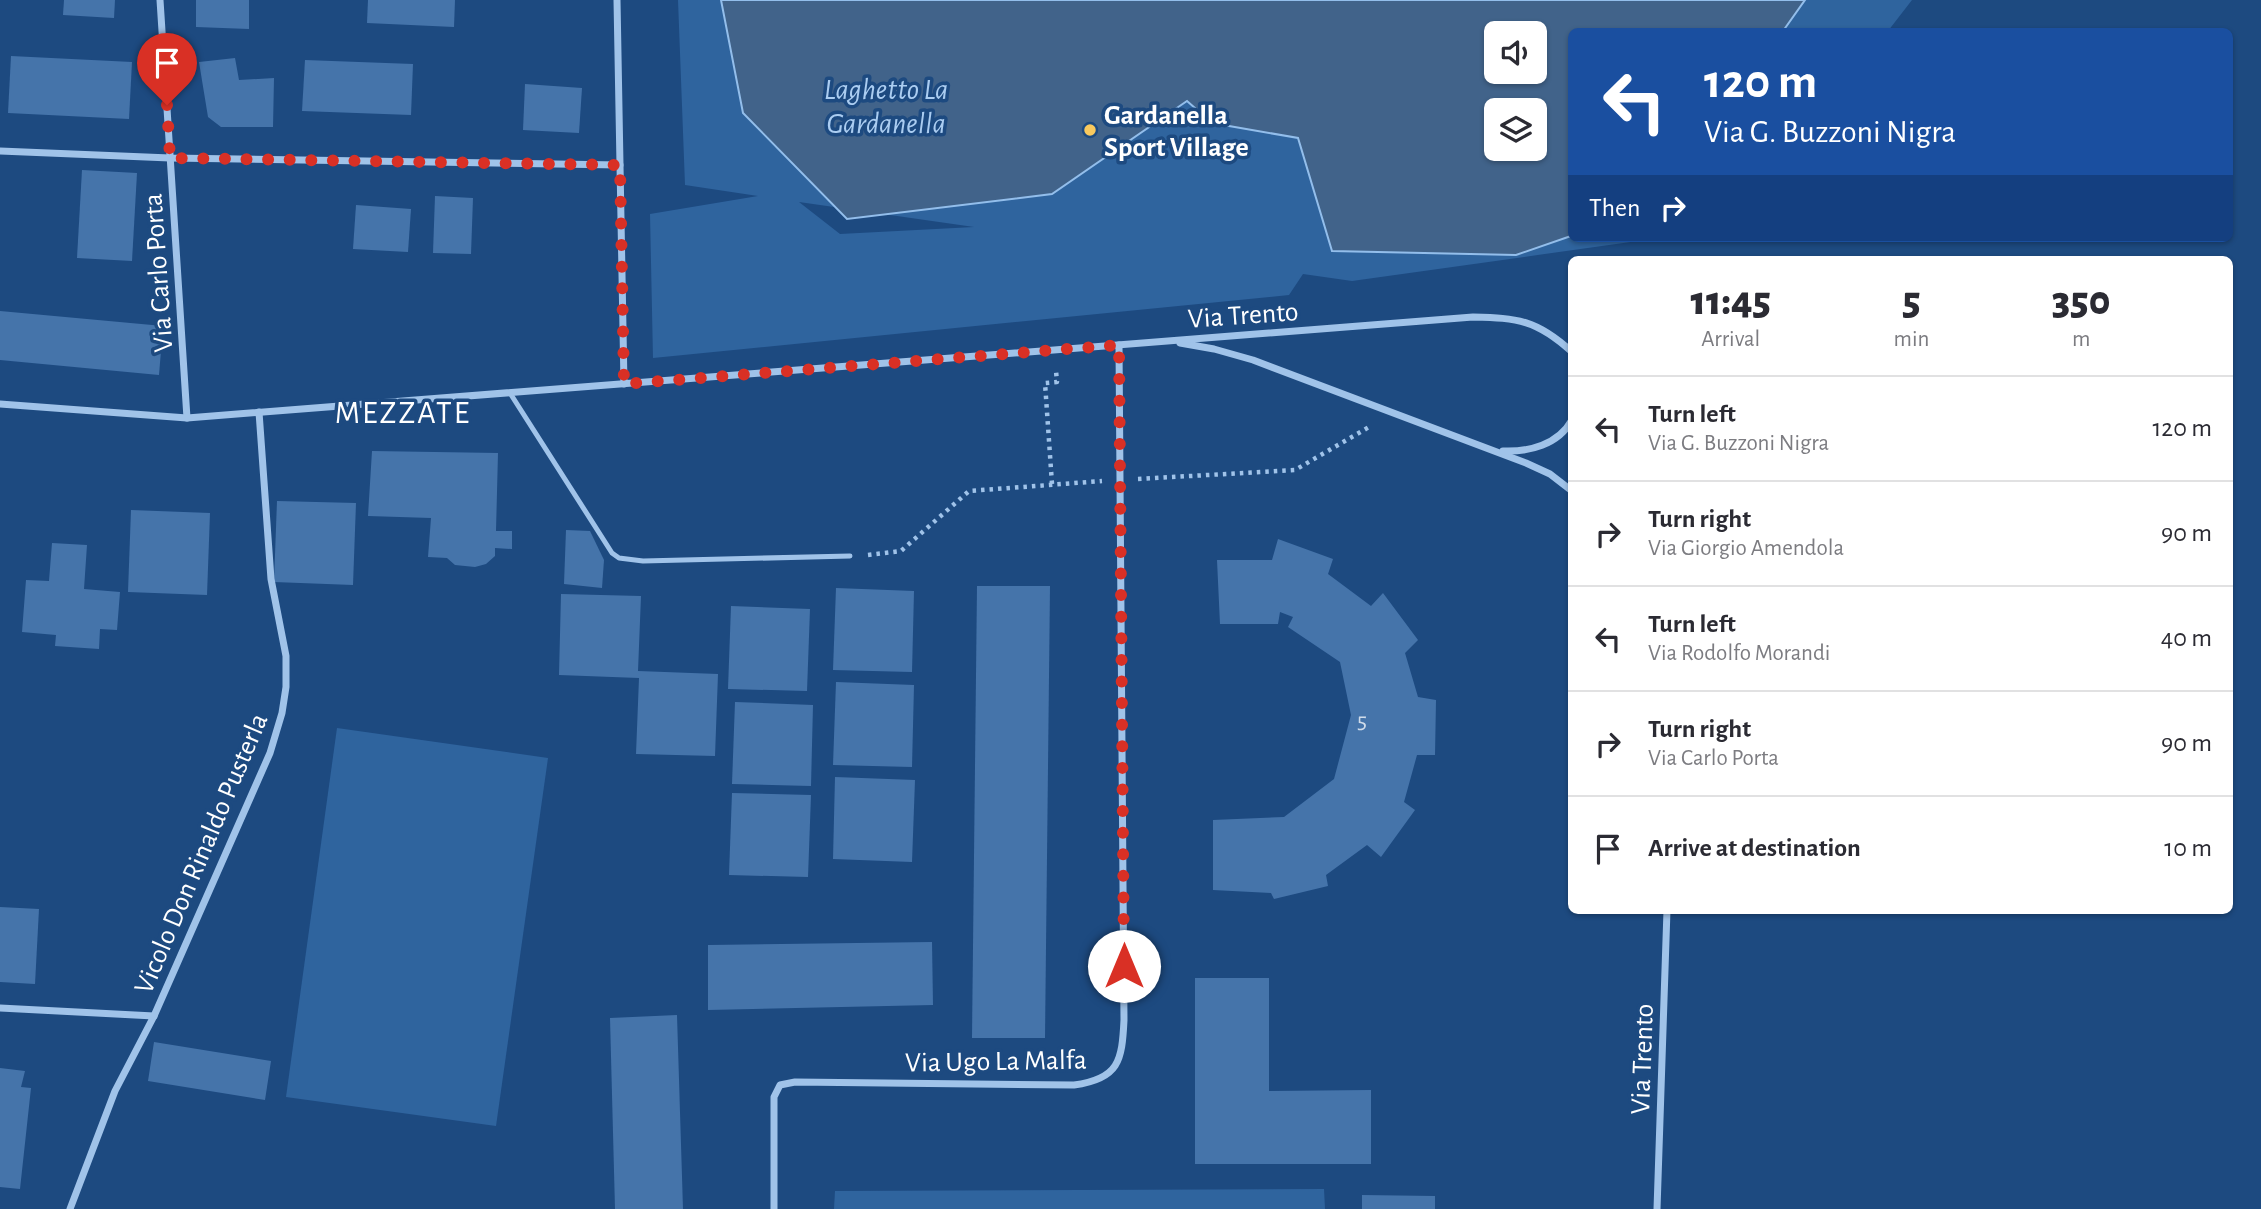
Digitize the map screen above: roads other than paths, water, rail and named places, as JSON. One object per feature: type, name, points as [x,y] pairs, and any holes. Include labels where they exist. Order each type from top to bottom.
[{"type":"street","name":"Via Carlo Porta","points":[[160,0],[187,418]]},
{"type":"street","points":[[617,0],[624,384]]},
{"type":"street","points":[[0,150],[170,158],[620,165]]},
{"type":"street","name":"Via Trento","points":[[1169,341],[1473,317],[1528,322],[1544,329],[1568,349]]},
{"type":"street","points":[[0,404],[187,418],[1169,341]]},
{"type":"street","name":"Via Trento","points":[[1169,341],[1214,349],[1253,360],[1495,451],[1550,474],[1568,488]]},
{"type":"street","name":"Via Ugo La Malfa","points":[[774,1209],[774,1097],[780,1085],[795,1082],[1074,1085],[1097,1082],[1111,1071],[1119,1059],[1125,1020],[1119,345]]},
{"type":"street","name":"Vicolo Don Rinaldo Pusterla","points":[[70,1209],[115,1091],[154,1016],[270,754],[282,713],[286,656],[271,579],[259,412]]},
{"type":"street","name":"Via Trento","points":[[1495,451],[1518,452],[1548,443],[1568,426]]},
{"type":"street","name":"Via Trento","points":[[1657,1209],[1667,914]]},
{"type":"street","points":[[0,1008],[154,1016]]},
{"type":"lane","points":[[510,393],[612,553],[619,558],[643,561],[850,556]]},
{"type":"water","name":"Laghetto La Gardanella","points":[[721,0],[1805,0],[1785,28],[1568,28],[1568,237],[1516,255],[1332,251],[1298,138],[1212,123],[1187,101],[1052,194],[847,219],[743,113]]},
{"type":"place","name":"Gardanella Sport Village","points":[[1090,130]]},
{"type":"district","name":"MEZZATE","points":[[403,412]]}]
